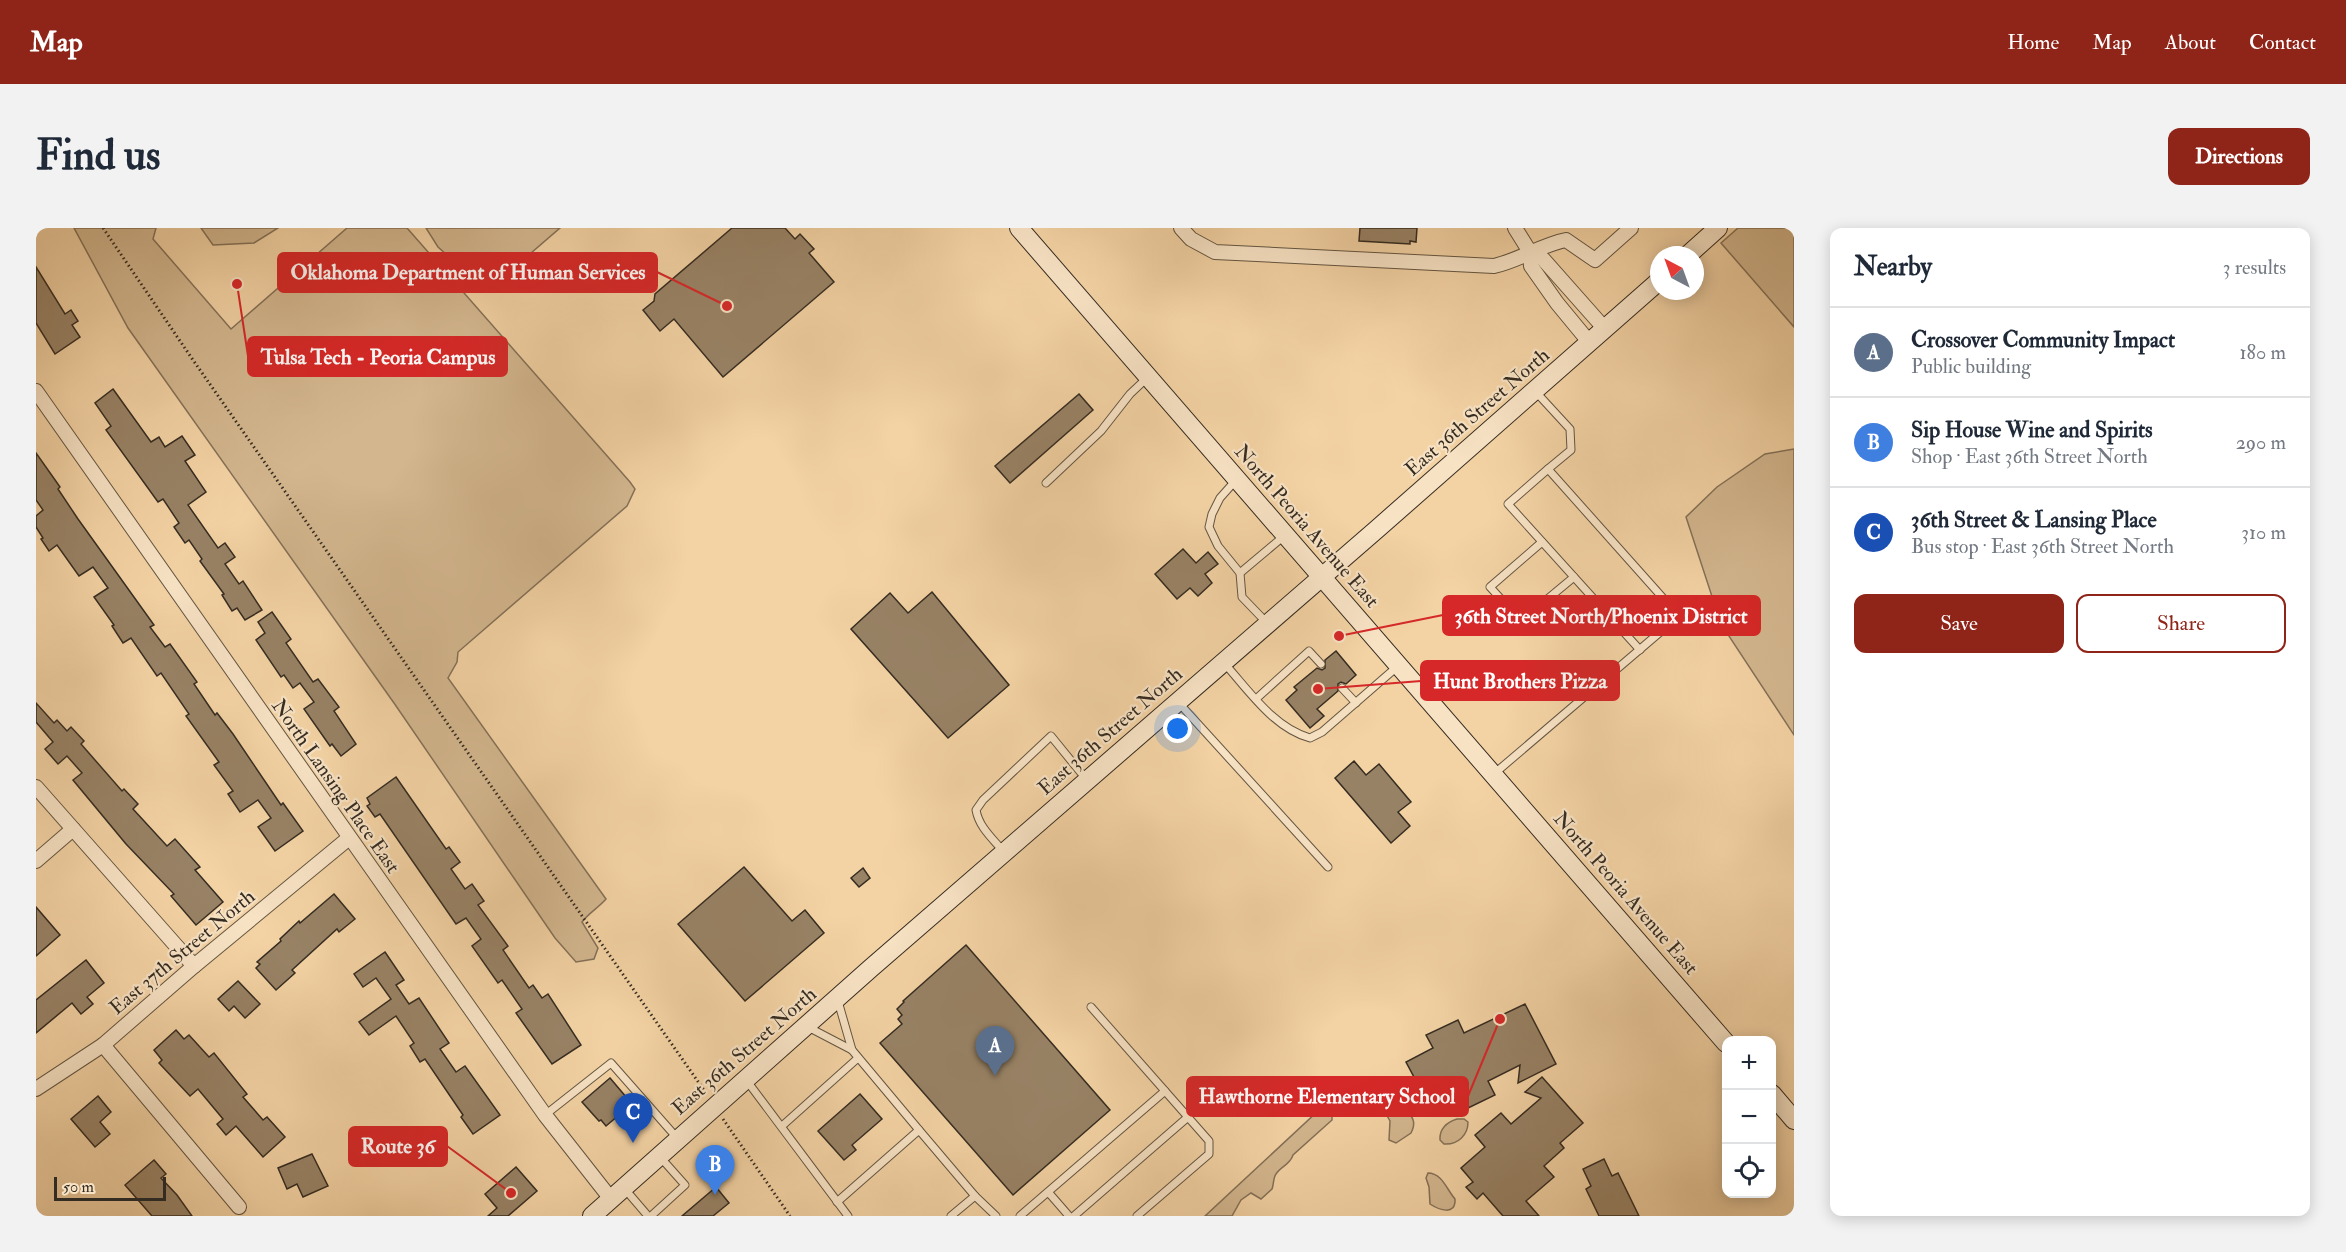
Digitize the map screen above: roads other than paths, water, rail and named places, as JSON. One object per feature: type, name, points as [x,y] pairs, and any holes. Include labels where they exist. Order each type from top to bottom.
[{"type":"main road","name":"North Peoria Avenue East","points":[[1019,228],[1722,1038]]},
{"type":"main road","points":[[1698,246],[1718,228]]},
{"type":"main road","name":"East 36th Street North","points":[[592,1216],[806,1026],[1650,289]]},
{"type":"main road","points":[[1776,1100],[1794,1120]]},
{"type":"street","points":[[1180,228],[1191,239],[1215,252],[1494,266],[1513,261],[1550,243],[1566,240],[1595,260],[1630,228]]},
{"type":"street","points":[[1515,228],[1530,252],[1531,266],[1557,303],[1590,343]]},
{"type":"street","points":[[1530,252],[1543,259],[1605,329]]},
{"type":"street","name":"North Lansing Place East","points":[[36,391],[545,1115],[617,1194]]},
{"type":"street","points":[[36,787],[194,966]]},
{"type":"street","points":[[36,861],[73,829]]},
{"type":"street","name":"East 37th Street North","points":[[36,1089],[103,1045],[194,966],[349,838]]},
{"type":"street","points":[[103,1045],[239,1207]]},
{"type":"lane","points":[[1046,483],[1101,431],[1130,394],[1148,377]]},
{"type":"lane","points":[[1535,390],[1570,429],[1571,450],[1508,504],[1640,650]]},
{"type":"lane","points":[[1493,774],[1679,616],[1548,469]]},
{"type":"lane","points":[[1236,480],[1220,498],[1212,514],[1209,527],[1218,546],[1240,573],[1242,597],[1268,623]]},
{"type":"lane","points":[[1240,573],[1285,535]]},
{"type":"lane","points":[[1542,542],[1490,586],[1521,621],[1574,577]]},
{"type":"lane","points":[[1256,699],[1309,651],[1321,664]]},
{"type":"lane","points":[[1224,662],[1256,699],[1294,734],[1310,738],[1322,732],[1399,666]]},
{"type":"lane","points":[[1342,688],[1356,703]]},
{"type":"lane","points":[[1178,702],[1328,867]]},
{"type":"lane","points":[[1004,853],[985,830],[978,819],[976,810],[983,800],[1051,736],[1087,780]]},
{"type":"lane","points":[[837,999],[852,1050],[975,1196],[996,1216]]},
{"type":"lane","points":[[1091,1007],[1209,1141],[1209,1154],[1137,1216]]},
{"type":"lane","points":[[806,1026],[852,1050]]},
{"type":"lane","points":[[782,1126],[858,1058]]},
{"type":"lane","points":[[545,1115],[611,1063],[678,1139]]},
{"type":"lane","points":[[746,1079],[848,1216]]},
{"type":"lane","points":[[1020,1216],[1165,1091]]},
{"type":"lane","points":[[1074,1216],[1188,1117]]},
{"type":"lane","points":[[837,1202],[919,1130]]},
{"type":"lane","points":[[617,1194],[649,1216],[685,1185],[659,1156]]},
{"type":"lane","points":[[1049,1193],[1069,1216]]},
{"type":"lane","points":[[951,1216],[975,1196]]},
{"type":"place","name":"Tulsa Tech - Peoria Campus","points":[[237,284]]},
{"type":"place","name":"Oklahoma Department of Human Services","points":[[727,306]]},
{"type":"place","name":"36th Street North/Phoenix District","points":[[1339,636]]},
{"type":"place","name":"Hunt Brothers Pizza","points":[[1318,689]]},
{"type":"place","name":"Hawthorne Elementary School","points":[[1500,1019]]},
{"type":"place","name":"Crossover Community Impact","points":[[995,1076]]},
{"type":"place","name":"36th Street & Lansing Place","points":[[633,1143]]},
{"type":"place","name":"Route 36","points":[[511,1193]]},
{"type":"place","name":"Sip House Wine and Spirits","points":[[715,1195]]}]
